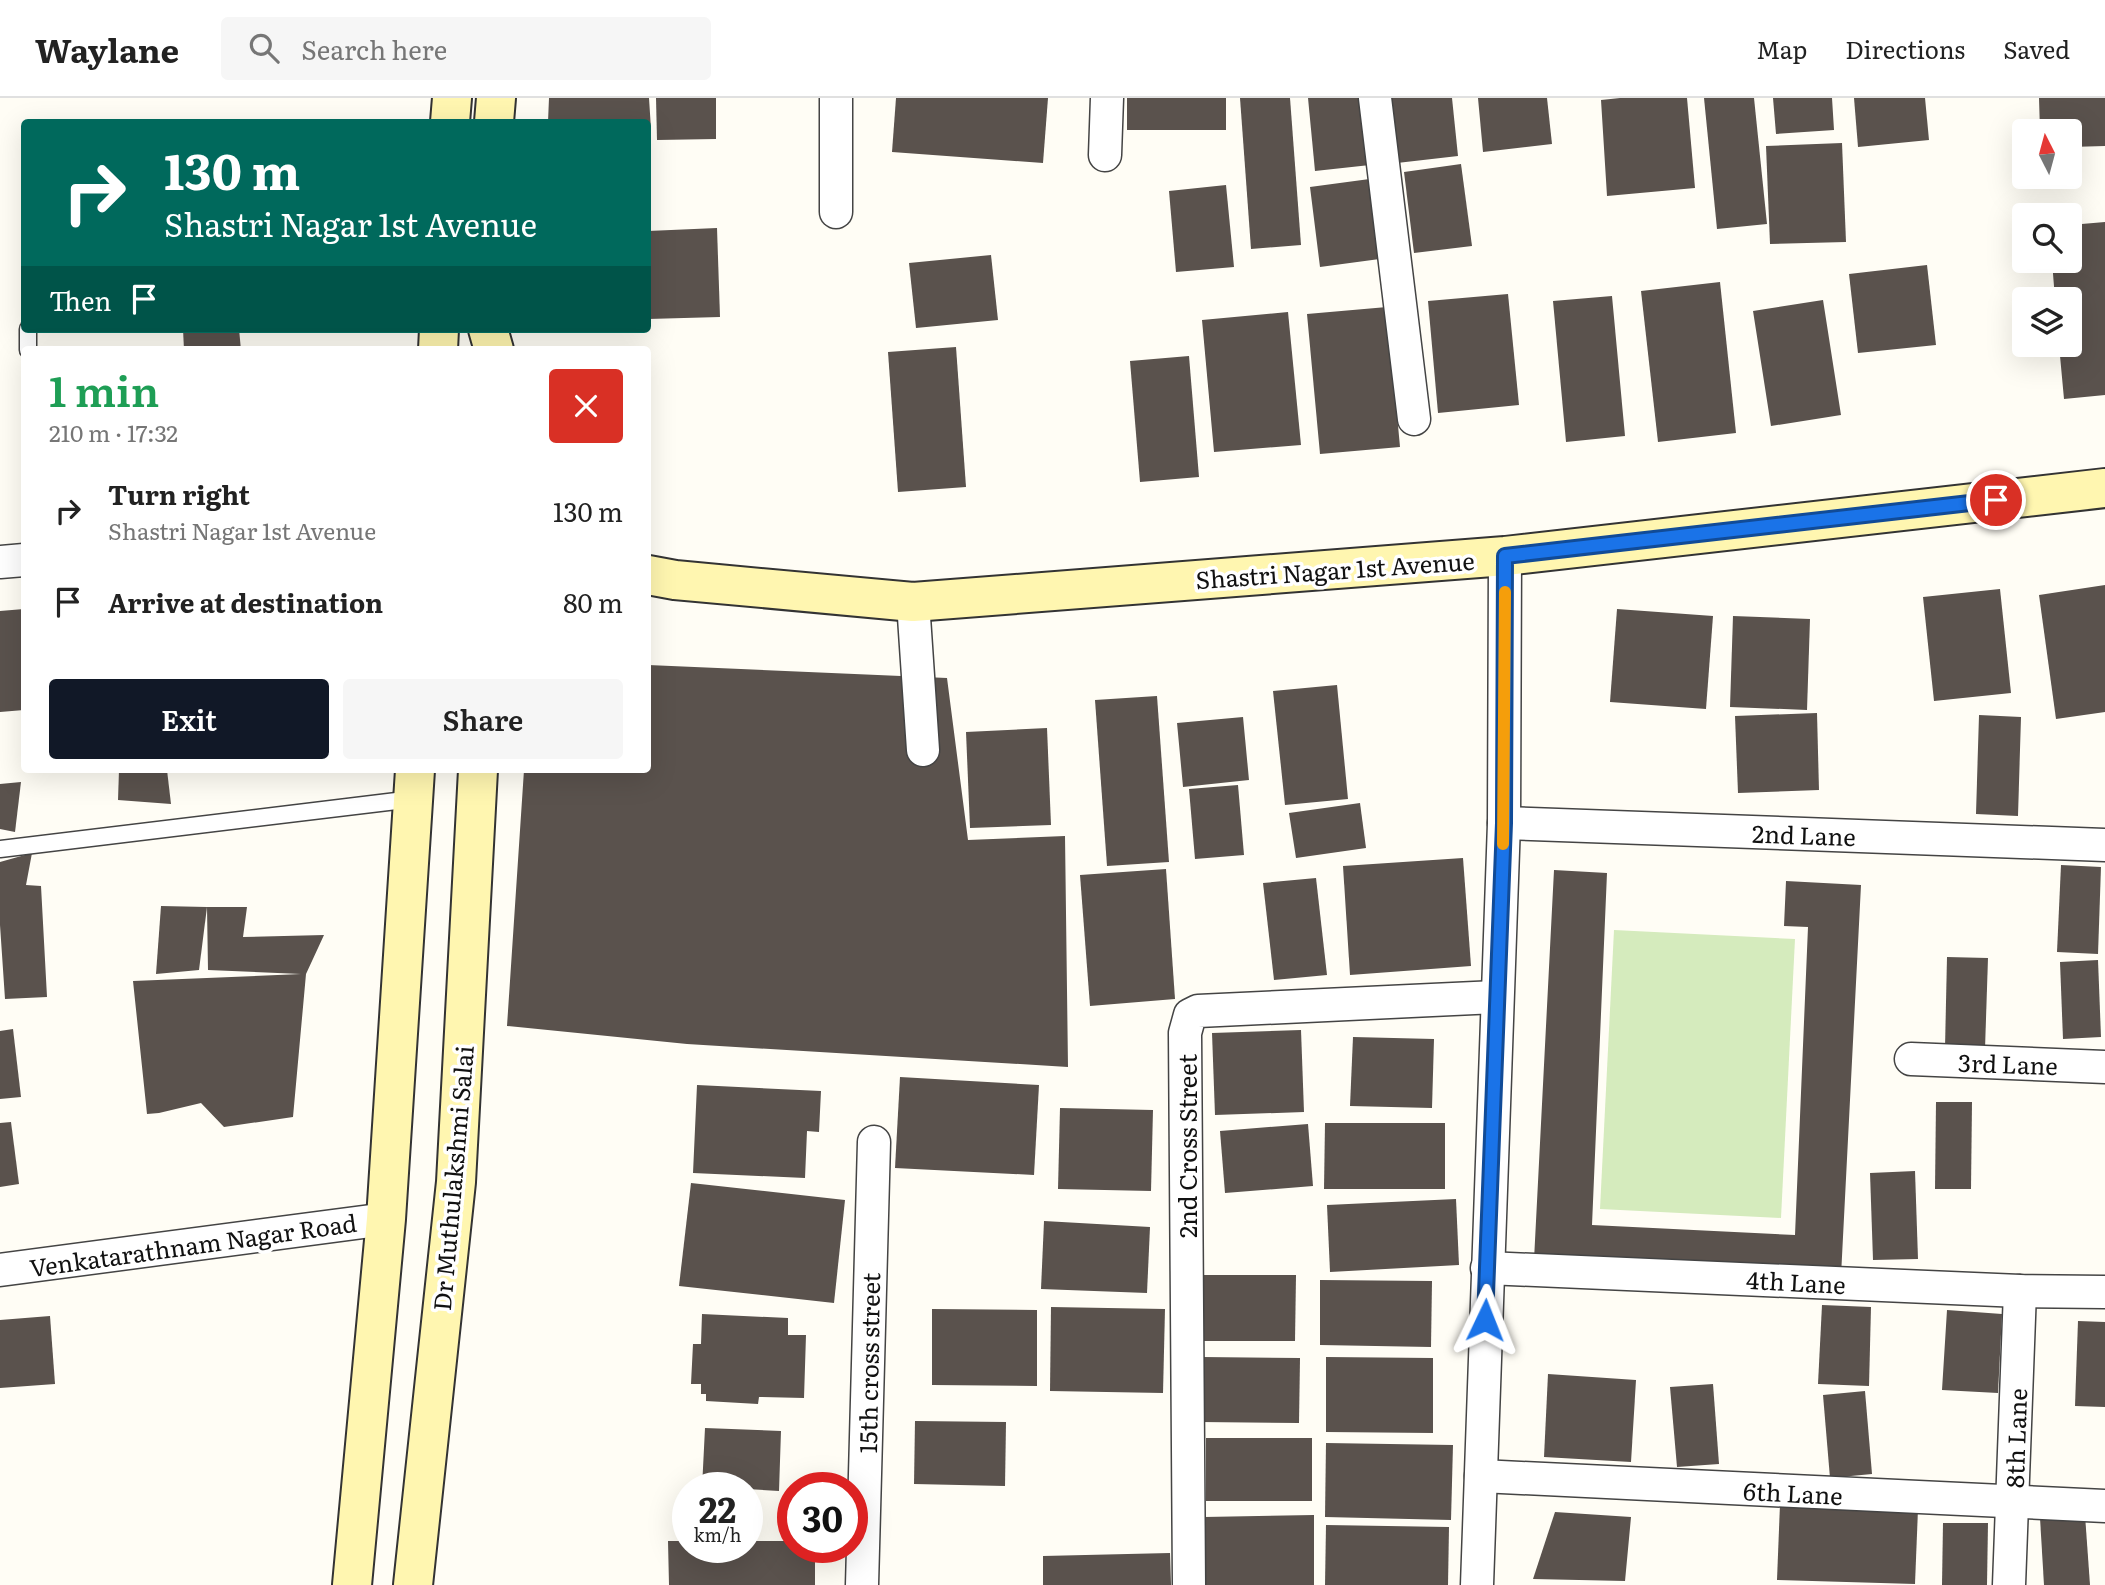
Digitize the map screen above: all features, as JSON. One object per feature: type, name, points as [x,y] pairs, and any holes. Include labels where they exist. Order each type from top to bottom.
[{"type":"main road","points":[[450,119],[452,98]]},
{"type":"main road","points":[[494,119],[496,98]]},
{"type":"main road","name":"Shastri Nagar 1st Avenue","points":[[654,577],[913,602],[1505,556],[2105,488]]},
{"type":"main road","name":"Dr Muthulakshmi Salai","points":[[413,1585],[456,1182],[478,773]]},
{"type":"main road","points":[[352,1585],[386,1219],[414,785]]},
{"type":"street","points":[[836,98],[836,212]]},
{"type":"street","points":[[1105,155],[1107,98]]},
{"type":"street","points":[[1375,98],[1414,419]]},
{"type":"street","points":[[1477,1585],[1504,823],[1505,556]]},
{"type":"street","points":[[0,562],[21,560]]},
{"type":"street","points":[[913,602],[923,750]]},
{"type":"street","name":"2nd Lane","points":[[1504,823],[2105,845]]},
{"type":"street","name":"2nd Cross Street","points":[[1189,1585],[1185,1033],[1190,1015],[1198,1011],[1496,997]]},
{"type":"street","name":"3rd Lane","points":[[1911,1059],[2105,1066]]},
{"type":"street","name":"15th cross street","points":[[862,1585],[874,1142]]},
{"type":"street","name":"Venkatarathnam Nagar Road","points":[[0,1270],[386,1219]]},
{"type":"street","name":"4th Lane","points":[[1487,1268],[2020,1292],[2105,1292]]},
{"type":"street","name":"8th Lane","points":[[2009,1585],[2020,1292]]},
{"type":"street","name":"6th Lane","points":[[1481,1476],[2105,1506]]},
{"type":"lane","points":[[0,849],[414,785]]},
{"type":"green space","points":[[1614,930],[1795,939],[1781,1218],[1600,1209]]},
{"type":"building","points":[[549,98],[649,98],[650,119],[548,119]]},
{"type":"building","points":[[656,98],[716,98],[716,139],[657,140]]},
{"type":"building","points":[[896,98],[1048,98],[1043,163],[892,152]]},
{"type":"building","points":[[1127,98],[1226,98],[1226,130],[1127,130]]},
{"type":"building","points":[[1240,98],[1290,98],[1301,245],[1251,249]]},
{"type":"building","points":[[1308,98],[1363,98],[1370,165],[1315,171]]},
{"type":"building","points":[[1390,98],[1452,98],[1458,156],[1397,163]]},
{"type":"building","points":[[1478,98],[1547,98],[1552,144],[1483,152]]},
{"type":"building","points":[[1687,98],[1695,188],[1607,196],[1601,100]]},
{"type":"building","points":[[1704,98],[1754,98],[1767,224],[1717,229]]},
{"type":"building","points":[[1773,98],[1832,98],[1834,130],[1776,134]]},
{"type":"building","points":[[1854,98],[1925,98],[1929,140],[1858,147]]},
{"type":"building","points":[[2039,98],[2105,98],[2105,146],[2082,147],[2082,119],[2040,119]]},
{"type":"building","points":[[1842,143],[1846,242],[1770,244],[1766,146]]},
{"type":"building","points":[[1461,164],[1472,246],[1414,253],[1404,172]]},
{"type":"building","points":[[1377,178],[1387,258],[1320,267],[1310,187]]},
{"type":"building","points":[[1226,185],[1234,267],[1176,272],[1169,191]]},
{"type":"building","points":[[2105,222],[2105,395],[2064,399],[2060,357],[2082,357],[2082,287],[2054,287],[2053,273],[2082,273],[2082,224]]},
{"type":"building","points":[[717,228],[720,317],[651,319],[651,231]]},
{"type":"building","points":[[991,255],[998,320],[916,328],[909,263]]},
{"type":"building","points":[[1927,265],[1936,345],[1858,353],[1849,274]]},
{"type":"building","points":[[1720,282],[1736,433],[1658,442],[1641,291]]},
{"type":"building","points":[[1508,294],[1519,405],[1438,413],[1428,301]]},
{"type":"building","points":[[1612,296],[1625,436],[1566,442],[1553,301]]},
{"type":"building","points":[[1823,300],[1841,415],[1771,426],[1753,311]]},
{"type":"building","points":[[1387,307],[1400,447],[1320,454],[1307,314]]},
{"type":"building","points":[[1288,312],[1301,445],[1214,452],[1202,320]]},
{"type":"building","points":[[183,333],[239,333],[241,346],[184,346]]},
{"type":"building","points":[[956,347],[966,487],[898,492],[888,352]]},
{"type":"building","points":[[1189,356],[1199,477],[1140,482],[1130,361]]},
{"type":"building","points":[[2105,585],[2105,712],[2056,719],[2039,595]]},
{"type":"building","points":[[2000,589],[2011,693],[1934,701],[1923,597]]},
{"type":"building","points":[[21,609],[21,710],[0,712],[0,611]]},
{"type":"building","points":[[1617,609],[1713,616],[1706,709],[1610,702]]},
{"type":"building","points":[[1733,616],[1810,619],[1807,710],[1730,707]]},
{"type":"building","points":[[651,665],[947,678],[968,840],[1065,836],[1068,1067],[687,1044],[507,1026],[524,773],[651,773]]},
{"type":"building","points":[[1337,685],[1348,799],[1285,805],[1273,691]]},
{"type":"building","points":[[1157,696],[1169,862],[1107,866],[1095,700]]},
{"type":"building","points":[[1817,713],[1819,790],[1738,793],[1735,716]]},
{"type":"building","points":[[1979,715],[2021,717],[2018,816],[1976,814]]},
{"type":"building","points":[[1243,717],[1249,780],[1183,787],[1177,723]]},
{"type":"building","points":[[1047,728],[1051,825],[970,828],[966,732]]},
{"type":"building","points":[[119,773],[167,773],[171,804],[118,800]]},
{"type":"building","points":[[21,782],[15,832],[0,829],[0,784]]},
{"type":"building","points":[[1238,785],[1244,855],[1195,859],[1189,789]]},
{"type":"building","points":[[1360,803],[1366,848],[1296,858],[1289,813]]},
{"type":"building","points":[[32,853],[26,885],[41,886],[47,997],[5,999],[0,925],[0,862]]},
{"type":"building","points":[[1463,858],[1471,966],[1350,975],[1343,866]]},
{"type":"building","points":[[2061,865],[2101,867],[2098,954],[2057,952]]},
{"type":"building","points":[[1166,869],[1175,999],[1090,1006],[1080,875]]},
{"type":"building","points":[[1554,870],[1607,873],[1592,1225],[1795,1235],[1808,927],[1784,926],[1786,881],[1861,885],[1841,1276],[1534,1260]]},
{"type":"building","points":[[1316,878],[1327,975],[1274,980],[1263,883]]},
{"type":"building","points":[[161,906],[207,907],[199,970],[156,974]]},
{"type":"building","points":[[207,907],[247,907],[243,937],[324,935],[306,974],[293,1117],[224,1127],[201,1103],[147,1114],[133,981],[301,974],[208,970]]},
{"type":"building","points":[[1947,957],[1988,958],[1985,1049],[1945,1048]]},
{"type":"building","points":[[2098,960],[2101,1037],[2063,1039],[2060,962]]},
{"type":"building","points":[[13,1029],[21,1097],[0,1099],[0,1031]]},
{"type":"building","points":[[1301,1030],[1304,1112],[1215,1115],[1212,1033]]},
{"type":"building","points":[[1353,1037],[1434,1039],[1432,1108],[1350,1106]]},
{"type":"building","points":[[900,1077],[1039,1085],[1034,1175],[895,1168]]},
{"type":"building","points":[[697,1085],[821,1091],[819,1132],[807,1131],[805,1178],[693,1173]]},
{"type":"building","points":[[1936,1102],[1972,1102],[1971,1189],[1935,1189]]},
{"type":"building","points":[[1060,1108],[1153,1110],[1151,1191],[1058,1189]]},
{"type":"building","points":[[11,1122],[19,1184],[0,1187],[0,1123]]},
{"type":"building","points":[[1325,1123],[1445,1123],[1445,1189],[1324,1189]]},
{"type":"building","points":[[1308,1124],[1313,1186],[1225,1193],[1220,1131]]},
{"type":"building","points":[[1915,1171],[1918,1259],[1873,1260],[1870,1173]]},
{"type":"building","points":[[691,1183],[845,1200],[834,1303],[679,1286]]},
{"type":"building","points":[[1456,1199],[1459,1265],[1330,1272],[1327,1205]]},
{"type":"building","points":[[1044,1221],[1150,1227],[1147,1293],[1041,1289]]},
{"type":"building","points":[[1202,1275],[1296,1275],[1295,1341],[1202,1341]]},
{"type":"building","points":[[1320,1280],[1432,1281],[1431,1347],[1320,1345]]},
{"type":"building","points":[[1822,1305],[1871,1307],[1869,1386],[1818,1384]]},
{"type":"building","points":[[1051,1307],[1165,1309],[1163,1393],[1050,1391]]},
{"type":"building","points":[[932,1309],[1037,1310],[1037,1386],[932,1385]]},
{"type":"building","points":[[1947,1310],[2002,1314],[1998,1393],[1942,1390]]},
{"type":"building","points":[[702,1314],[788,1318],[788,1335],[806,1335],[804,1398],[759,1397],[758,1404],[706,1401],[706,1394],[701,1394],[701,1384],[691,1384],[693,1344],[701,1344]]},
{"type":"building","points":[[50,1316],[55,1384],[0,1388],[0,1320]]},
{"type":"building","points":[[2078,1321],[2105,1322],[2105,1407],[2075,1406]]},
{"type":"building","points":[[1202,1357],[1300,1358],[1299,1423],[1200,1422]]},
{"type":"building","points":[[1326,1357],[1433,1358],[1433,1433],[1326,1432]]},
{"type":"building","points":[[1548,1374],[1636,1380],[1631,1462],[1544,1457]]},
{"type":"building","points":[[1713,1384],[1719,1464],[1677,1467],[1670,1387]]},
{"type":"building","points":[[1865,1391],[1872,1474],[1830,1478],[1823,1395]]},
{"type":"building","points":[[915,1421],[1006,1422],[1005,1486],[914,1484]]},
{"type":"building","points":[[705,1428],[781,1431],[777,1491],[763,1490],[763,1472],[703,1472]]},
{"type":"building","points":[[1206,1438],[1312,1438],[1312,1501],[1206,1501]]},
{"type":"building","points":[[1326,1443],[1453,1445],[1451,1520],[1325,1517]]},
{"type":"building","points":[[1780,1504],[1918,1509],[1915,1584],[1777,1580]]},
{"type":"building","points":[[1555,1512],[1631,1517],[1625,1581],[1533,1579]]},
{"type":"building","points":[[1314,1515],[1314,1585],[1204,1585],[1204,1517]]},
{"type":"building","points":[[2085,1515],[2090,1585],[2044,1585],[2040,1518]]},
{"type":"building","points":[[1943,1523],[1988,1523],[1987,1585],[1942,1585]]},
{"type":"building","points":[[1326,1525],[1449,1527],[1448,1585],[1325,1585]]},
{"type":"building","points":[[668,1541],[672,1541],[672,1563],[763,1563],[763,1541],[777,1541],[777,1563],[815,1563],[815,1585],[669,1585]]},
{"type":"building","points":[[1170,1553],[1171,1585],[1043,1585],[1043,1556]]},
{"type":"slow traffic","points":[[1503,844],[1505,592]]},
{"type":"route","points":[[1485,1320],[1504,823],[1505,556],[1996,500]]}]
